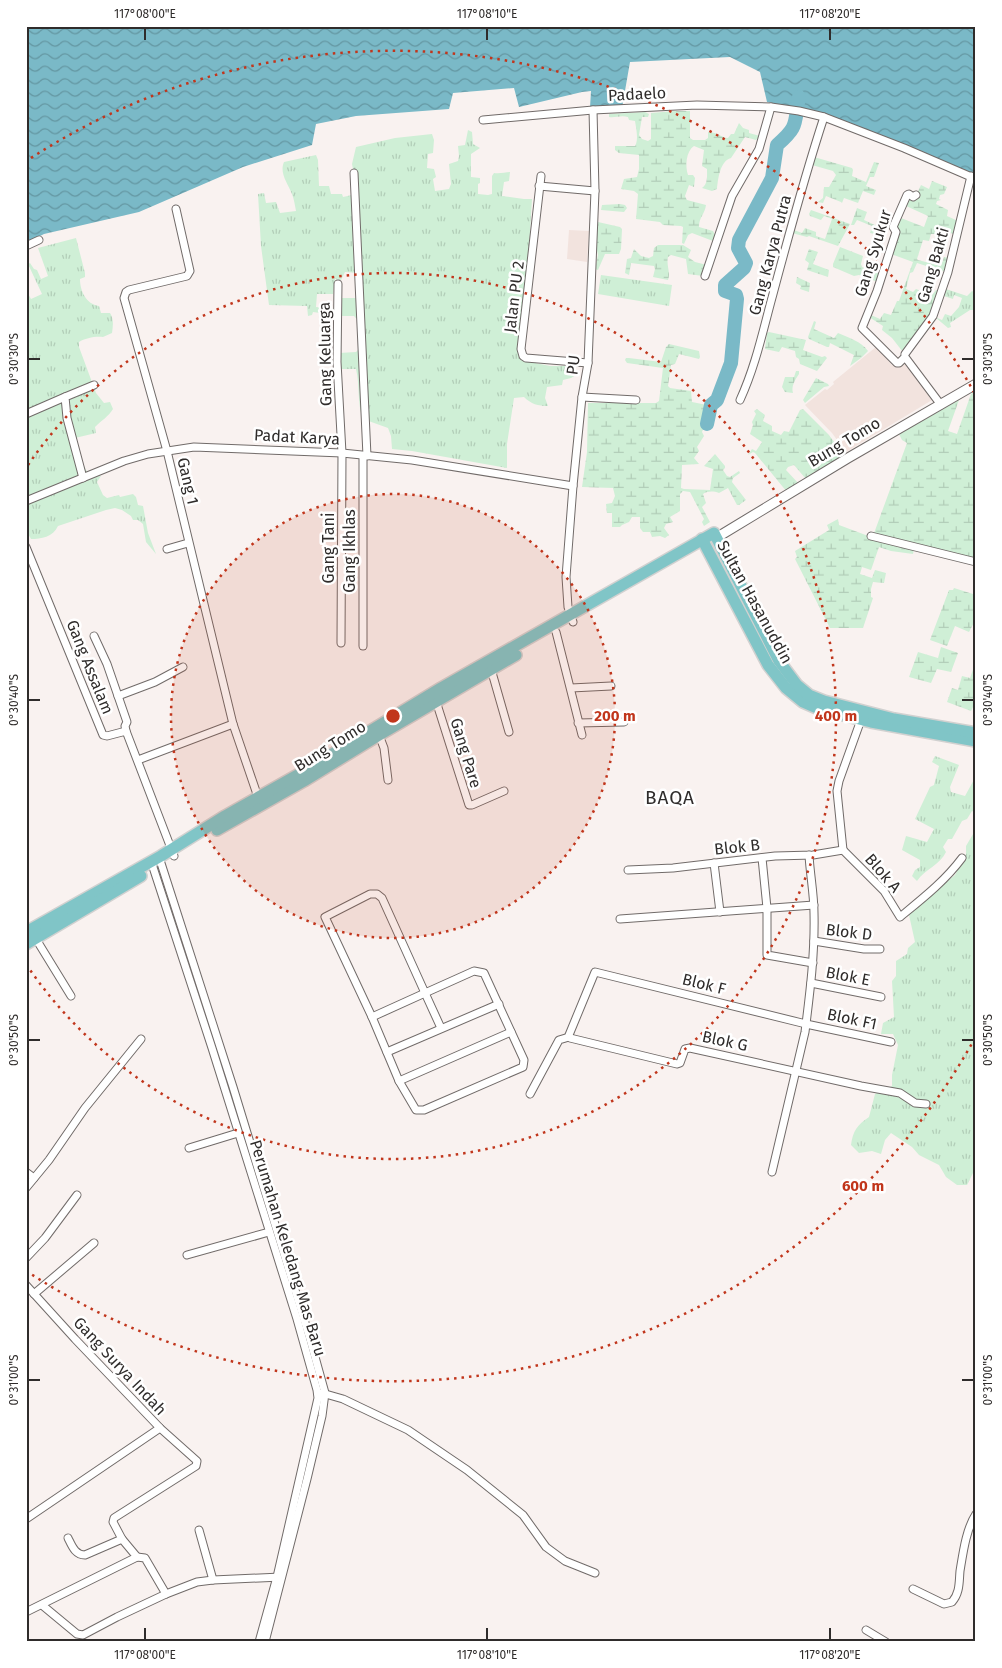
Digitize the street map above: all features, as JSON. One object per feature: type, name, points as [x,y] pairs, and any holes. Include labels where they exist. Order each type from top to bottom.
[{"type":"main road","name":"Bung Tomo","points":[[29,938],[173,852],[228,823],[410,712],[715,535]]},
{"type":"main road","name":"Sultan Hasanuddin","points":[[715,535],[728,560],[757,631]]},
{"type":"main road","name":"Sultan Hasanuddin","points":[[703,542],[757,631],[797,685],[810,695],[863,715],[976,741]]},
{"type":"main road","points":[[717,565],[728,560]]},
{"type":"main road","name":"Bung Tomo","points":[[260,802],[379,735],[410,712],[436,701],[556,632],[572,618]]},
{"type":"main road","name":"Sultan Hasanuddin","points":[[863,715],[894,718],[976,732]]},
{"type":"street","name":"Padaelo","points":[[483,120],[593,110],[697,105],[771,107],[824,116],[973,178]]},
{"type":"street","points":[[705,276],[732,196],[759,149],[771,107]]},
{"type":"street","name":"PU","points":[[572,618],[568,607],[566,577],[572,486],[588,362],[595,192],[593,110]]},
{"type":"street","name":"Gang Karya Putra","points":[[740,400],[760,348],[782,260],[824,116]]},
{"type":"street","name":"Gang Ikhlas","points":[[354,174],[365,456],[363,646]]},
{"type":"street","name":"Jalan PU 2","points":[[541,176],[521,348],[523,356],[526,358],[588,362]]},
{"type":"street","name":"Gang Bakti","points":[[905,356],[933,316],[948,272],[973,178]]},
{"type":"street","points":[[539,186],[595,192]]},
{"type":"street","name":"Gang Syukur","points":[[905,356],[899,363],[896,363],[862,328],[877,291],[896,232],[893,227],[907,195],[909,194],[913,197],[916,195]]},
{"type":"street","name":"Gang 1","points":[[176,209],[190,271],[189,274],[129,290],[124,294],[167,451],[233,724],[260,802]]},
{"type":"street","points":[[26,246],[39,240]]},
{"type":"street","name":"Gang Keluarga","points":[[338,284],[338,362],[342,453]]},
{"type":"street","points":[[905,356],[941,405]]},
{"type":"street","name":"Bung Tomo","points":[[715,535],[729,530],[976,384]]},
{"type":"street","points":[[26,414],[94,385]]},
{"type":"street","points":[[65,397],[68,418],[83,478]]},
{"type":"street","points":[[582,397],[636,400]]},
{"type":"street","name":"Padat Karya","points":[[26,501],[124,461],[148,454],[194,447],[342,453],[412,460],[572,486]]},
{"type":"street","name":"Gang Tani","points":[[341,644],[342,453]]},
{"type":"street","points":[[871,536],[976,562]]},
{"type":"street","points":[[166,549],[188,543]]},
{"type":"street","name":"Gang Assalam","points":[[26,547],[103,735],[107,736],[126,731],[173,852]]},
{"type":"street","points":[[556,632],[582,735]]},
{"type":"street","points":[[94,636],[127,722],[125,726],[126,731]]},
{"type":"street","points":[[118,696],[155,682],[183,667]]},
{"type":"street","points":[[491,669],[509,732]]},
{"type":"street","points":[[571,688],[611,686]]},
{"type":"street","name":"Gang Pare","points":[[436,701],[469,805],[504,791]]},
{"type":"street","points":[[843,850],[838,780],[863,715]]},
{"type":"street","points":[[578,723],[624,722]]},
{"type":"street","points":[[138,760],[233,724]]},
{"type":"street","points":[[379,735],[384,748],[388,780]]},
{"type":"street","name":"Blok B","points":[[628,870],[673,868],[843,850]]},
{"type":"street","name":"Blok A","points":[[843,850],[884,891],[900,917],[952,872],[962,858]]},
{"type":"street","points":[[772,1172],[806,1024],[811,983],[814,905],[807,855]]},
{"type":"street","points":[[762,858],[767,908],[767,955],[813,964]]},
{"type":"street","points":[[156,862],[233,1087],[300,1303],[321,1393],[343,1399],[408,1430],[467,1470],[523,1515],[546,1547],[565,1561],[595,1573]]},
{"type":"street","name":"Perumahan Keledang Mas Baru","points":[[156,862],[235,1124],[321,1393],[318,1398],[280,1577],[259,1642]]},
{"type":"street","points":[[714,863],[720,912]]},
{"type":"street","points":[[372,1017],[425,993],[474,970],[481,971],[484,972],[512,1032],[524,1064],[520,1069],[420,1111],[416,1110],[399,1081],[372,1017],[325,917],[370,894],[377,894],[382,898],[425,993],[440,1028]]},
{"type":"street","points":[[620,919],[814,905]]},
{"type":"street","points":[[29,938],[71,996]]},
{"type":"street","name":"Blok D","points":[[814,941],[864,949],[880,949]]},
{"type":"street","name":"Blok F","points":[[569,1038],[595,972],[806,1024]]},
{"type":"street","name":"Blok E","points":[[811,983],[881,996]]},
{"type":"street","points":[[387,1052],[499,1004]]},
{"type":"street","name":"Blok F1","points":[[806,1024],[891,1042]]},
{"type":"street","points":[[399,1081],[512,1032]]},
{"type":"street","points":[[530,1094],[559,1040],[569,1038]]},
{"type":"street","name":"Blok G","points":[[569,1038],[677,1064],[680,1063],[685,1049],[688,1048],[796,1071]]},
{"type":"street","points":[[26,1188],[85,1108],[141,1039]]},
{"type":"street","points":[[796,1071],[900,1093],[914,1103],[926,1104]]},
{"type":"street","points":[[235,1124],[242,1121]]},
{"type":"street","points":[[189,1148],[238,1133]]},
{"type":"street","points":[[26,1172],[34,1178]]},
{"type":"street","points":[[26,1258],[45,1238],[77,1195]]},
{"type":"street","points":[[187,1255],[269,1232]]},
{"type":"street","points":[[34,1294],[94,1243]]},
{"type":"street","name":"Gang Surya Indah","points":[[26,1285],[160,1428],[197,1460],[196,1466],[114,1518],[113,1522],[122,1539]]},
{"type":"street","points":[[26,1518],[160,1428]]},
{"type":"street","points":[[912,1589],[944,1604],[952,1602],[959,1586],[963,1552],[972,1520],[976,1514]]},
{"type":"street","points":[[199,1530],[213,1580]]},
{"type":"street","points":[[68,1538],[76,1552],[81,1555],[122,1539],[136,1557]]},
{"type":"street","points":[[26,1612],[136,1557],[145,1558],[166,1594]]},
{"type":"street","points":[[42,1605],[77,1634],[83,1635],[116,1617],[197,1582],[280,1577],[266,1642]]},
{"type":"street","points":[[866,1630],[886,1642]]},
{"type":"shaded area","points":[[569,230],[589,231],[587,262],[567,259]]},
{"type":"shaded area","points":[[876,347],[892,365],[895,364],[898,368],[905,363],[932,400],[846,452],[832,433],[805,405],[825,389],[827,390],[834,384],[833,382]]},
{"type":"green space","points":[[690,111],[690,138],[693,140],[705,140],[708,138],[708,132],[728,138],[731,134],[734,134],[739,123],[743,128],[749,130],[749,133],[760,136],[756,140],[745,137],[731,158],[722,166],[717,189],[712,191],[702,188],[707,177],[707,169],[702,166],[704,150],[694,146],[689,151],[686,163],[687,171],[688,175],[693,175],[695,178],[694,187],[689,185],[685,196],[687,200],[706,205],[699,227],[713,231],[715,235],[713,241],[692,233],[688,235],[684,244],[682,243],[683,227],[636,219],[638,194],[634,191],[621,189],[624,179],[637,177],[639,155],[619,153],[615,150],[615,146],[635,146],[637,137],[636,127],[635,121],[629,120],[628,117],[609,117],[609,114],[645,112],[649,114],[648,117],[642,117],[639,135],[642,139],[648,141],[651,139],[651,113]]},
{"type":"green space","points":[[468,130],[472,132],[473,144],[480,148],[471,154],[471,177],[480,178],[478,194],[492,194],[492,176],[494,173],[510,172],[509,181],[504,182],[502,196],[532,199],[527,283],[519,355],[521,360],[550,366],[573,366],[576,375],[563,380],[562,385],[547,387],[545,398],[548,406],[535,404],[524,397],[514,398],[507,444],[507,468],[392,449],[388,428],[363,419],[356,369],[341,369],[339,353],[356,352],[360,348],[357,319],[354,316],[341,316],[340,298],[358,298],[359,273],[345,272],[341,280],[335,279],[333,294],[317,294],[316,307],[334,309],[334,316],[320,317],[320,313],[313,312],[312,315],[308,316],[307,306],[269,305],[261,246],[258,194],[264,193],[266,203],[276,202],[280,213],[296,211],[293,196],[283,174],[284,162],[316,155],[318,160],[319,186],[329,186],[331,194],[342,194],[343,197],[352,195],[354,174],[352,164],[356,147],[395,138],[432,134],[434,140],[433,153],[428,154],[427,168],[434,169],[436,177],[433,179],[435,191],[449,189],[451,184],[449,164],[458,161],[458,146],[465,145]]},
{"type":"green space","points":[[814,157],[852,168],[852,176],[866,182],[874,162],[879,163],[874,177],[870,177],[866,186],[876,190],[874,195],[863,191],[858,203],[844,198],[842,203],[826,196],[823,203],[818,202],[823,198],[824,187],[829,187],[836,175],[833,171],[812,165]]},
{"type":"green space","points":[[932,181],[947,187],[944,194],[940,195],[939,199],[941,200],[937,201],[936,204],[948,210],[947,216],[958,221],[954,234],[936,229],[935,234],[931,234],[929,241],[923,240],[918,260],[941,266],[944,257],[949,258],[945,272],[917,263],[913,272],[910,273],[906,289],[913,292],[916,289],[932,295],[936,290],[939,290],[928,319],[903,352],[892,338],[882,330],[883,326],[869,317],[871,315],[880,319],[884,313],[891,315],[897,301],[899,301],[913,262],[891,254],[894,230],[901,218],[924,227],[928,216],[904,205],[908,196],[915,198],[921,185],[929,189]]},
{"type":"green space","points":[[602,205],[625,205],[627,208],[624,212],[601,210]]},
{"type":"green space","points":[[857,208],[867,212],[864,220],[877,226],[875,234],[870,233],[872,226],[857,220],[854,225],[851,225]]},
{"type":"green space","points":[[811,210],[850,224],[838,246],[809,236],[792,233],[794,230],[802,233],[805,228],[816,232],[816,236],[825,239],[832,219],[824,216],[821,220],[810,216]]},
{"type":"green space","points":[[598,222],[622,229],[619,254],[605,254],[598,270],[595,269],[598,255],[595,242]]},
{"type":"green space","points":[[76,238],[85,273],[85,277],[80,279],[81,288],[87,300],[99,306],[101,313],[110,313],[113,323],[112,333],[103,337],[84,339],[79,342],[79,347],[96,393],[104,403],[110,402],[113,409],[95,427],[96,433],[75,438],[81,459],[88,473],[91,477],[101,476],[97,482],[103,495],[107,498],[133,494],[138,505],[143,506],[148,533],[156,554],[146,542],[143,524],[138,520],[133,520],[131,516],[122,510],[115,508],[58,526],[53,533],[43,538],[31,539],[26,530],[26,290],[31,299],[42,294],[28,264],[30,263],[37,270],[41,279],[48,276],[38,248]]},
{"type":"green space","points":[[658,245],[683,245],[691,250],[688,257],[695,262],[707,265],[703,276],[688,274],[686,259],[671,255],[668,257],[668,280],[653,277],[654,266],[631,263],[629,275],[625,273],[627,259],[631,258],[634,249],[641,256],[649,258],[653,256],[654,248]]},
{"type":"green space","points":[[840,247],[863,256],[862,267],[880,274],[878,282],[859,275],[854,276],[833,267]]},
{"type":"green space","points":[[809,249],[818,252],[813,264],[829,270],[828,277],[807,270],[809,263],[805,260]]},
{"type":"green space","points":[[601,275],[672,285],[669,306],[598,294]]},
{"type":"green space","points":[[797,277],[810,283],[809,292],[800,289],[801,286],[796,283]]},
{"type":"green space","points":[[946,289],[967,296],[972,291],[976,293],[976,314],[973,310],[970,310],[950,323],[951,327],[948,328],[935,317],[942,320],[945,314],[951,316],[959,307],[962,298],[954,295],[953,299],[944,296]]},
{"type":"green space","points":[[814,321],[816,322],[814,329],[834,338],[838,333],[858,342],[868,351],[850,366],[854,355],[830,343],[829,347],[827,347],[809,339]]},
{"type":"green space","points":[[767,333],[806,340],[803,350],[827,358],[817,371],[800,364],[795,351],[782,347],[779,352],[765,349]]},
{"type":"green space","points":[[669,344],[699,351],[700,357],[699,359],[679,354],[675,364],[671,365],[668,386],[670,388],[691,391],[692,402],[707,405],[708,408],[702,432],[704,436],[697,447],[699,451],[694,458],[699,464],[682,465],[681,488],[710,490],[713,469],[704,466],[715,454],[725,466],[723,470],[727,476],[730,477],[739,471],[740,473],[733,478],[732,482],[746,500],[737,505],[728,488],[719,493],[707,492],[703,494],[706,503],[702,507],[710,522],[704,526],[702,522],[704,519],[690,492],[683,491],[680,494],[680,511],[670,517],[673,522],[666,524],[664,528],[669,535],[665,538],[660,536],[652,537],[650,532],[643,532],[640,528],[640,517],[632,517],[629,522],[620,527],[612,527],[612,513],[607,513],[606,504],[612,503],[615,496],[613,488],[582,487],[587,452],[588,403],[656,403],[659,401],[663,368],[627,363],[625,360],[629,358],[661,362],[666,347]]},
{"type":"green space","points":[[796,371],[799,371],[799,374],[793,385],[793,393],[785,392],[782,387],[785,377],[794,377]]},
{"type":"green space","points":[[816,378],[829,386],[824,387],[805,403],[803,400]]},
{"type":"green space","points":[[976,391],[976,560],[873,536],[907,443],[902,440],[899,434],[959,400],[948,431],[957,434],[971,394]]},
{"type":"green space","points":[[757,409],[765,415],[763,421],[772,426],[772,431],[781,435],[784,431],[789,432],[800,410],[803,409],[829,435],[845,457],[806,479],[794,465],[788,467],[786,470],[799,484],[787,492],[755,453],[753,452],[748,455],[752,449],[756,451],[762,442],[750,434],[752,422],[756,414],[754,411]]},
{"type":"green space","points":[[838,519],[839,525],[871,537],[914,549],[913,554],[879,547],[871,570],[862,567],[860,574],[872,578],[875,570],[886,573],[884,583],[873,582],[871,597],[873,598],[863,628],[830,628],[795,559],[797,557],[795,551],[829,530],[827,525]]},
{"type":"green space","points":[[954,588],[976,595],[976,619],[969,632],[955,626],[947,646],[930,640],[949,590]]},
{"type":"green space","points":[[941,647],[958,653],[951,672],[937,669],[931,683],[909,677],[918,652],[938,658]]},
{"type":"green space","points":[[976,661],[976,701],[971,711],[947,702],[952,688],[958,690],[962,676],[970,678]]},
{"type":"green space","points":[[935,756],[959,765],[950,787],[951,792],[965,796],[976,776],[976,813],[972,811],[967,819],[962,821],[952,839],[948,839],[943,847],[946,852],[943,856],[917,881],[912,876],[915,870],[920,867],[920,860],[902,850],[906,836],[927,842],[934,829],[915,819],[930,787],[934,785],[939,766],[932,762]]},
{"type":"green space","points":[[976,829],[976,1171],[967,1185],[957,1185],[946,1177],[939,1165],[919,1155],[912,1147],[891,1133],[885,1140],[881,1154],[872,1151],[859,1153],[851,1145],[856,1129],[869,1117],[875,1094],[892,1086],[892,1075],[898,1045],[893,1034],[881,1034],[883,1023],[894,1017],[892,981],[896,976],[896,961],[907,954],[908,948],[915,942],[909,915],[921,902],[955,875],[966,854],[966,846]]},
{"type":"water","points":[[26,26],[976,26],[976,177],[816,112],[767,102],[760,72],[730,57],[630,62],[622,108],[590,108],[591,91],[519,107],[514,88],[453,93],[449,109],[356,116],[316,124],[312,145],[243,167],[139,212],[44,234],[26,243]]},
{"type":"waterway","points":[[707,424],[711,405],[717,400],[731,363],[737,299],[736,295],[725,291],[725,285],[744,268],[746,263],[738,248],[739,240],[772,178],[777,145],[792,129],[796,119],[799,97]]},
{"type":"district","name":"BAQA","points":[[670,797]]}]
